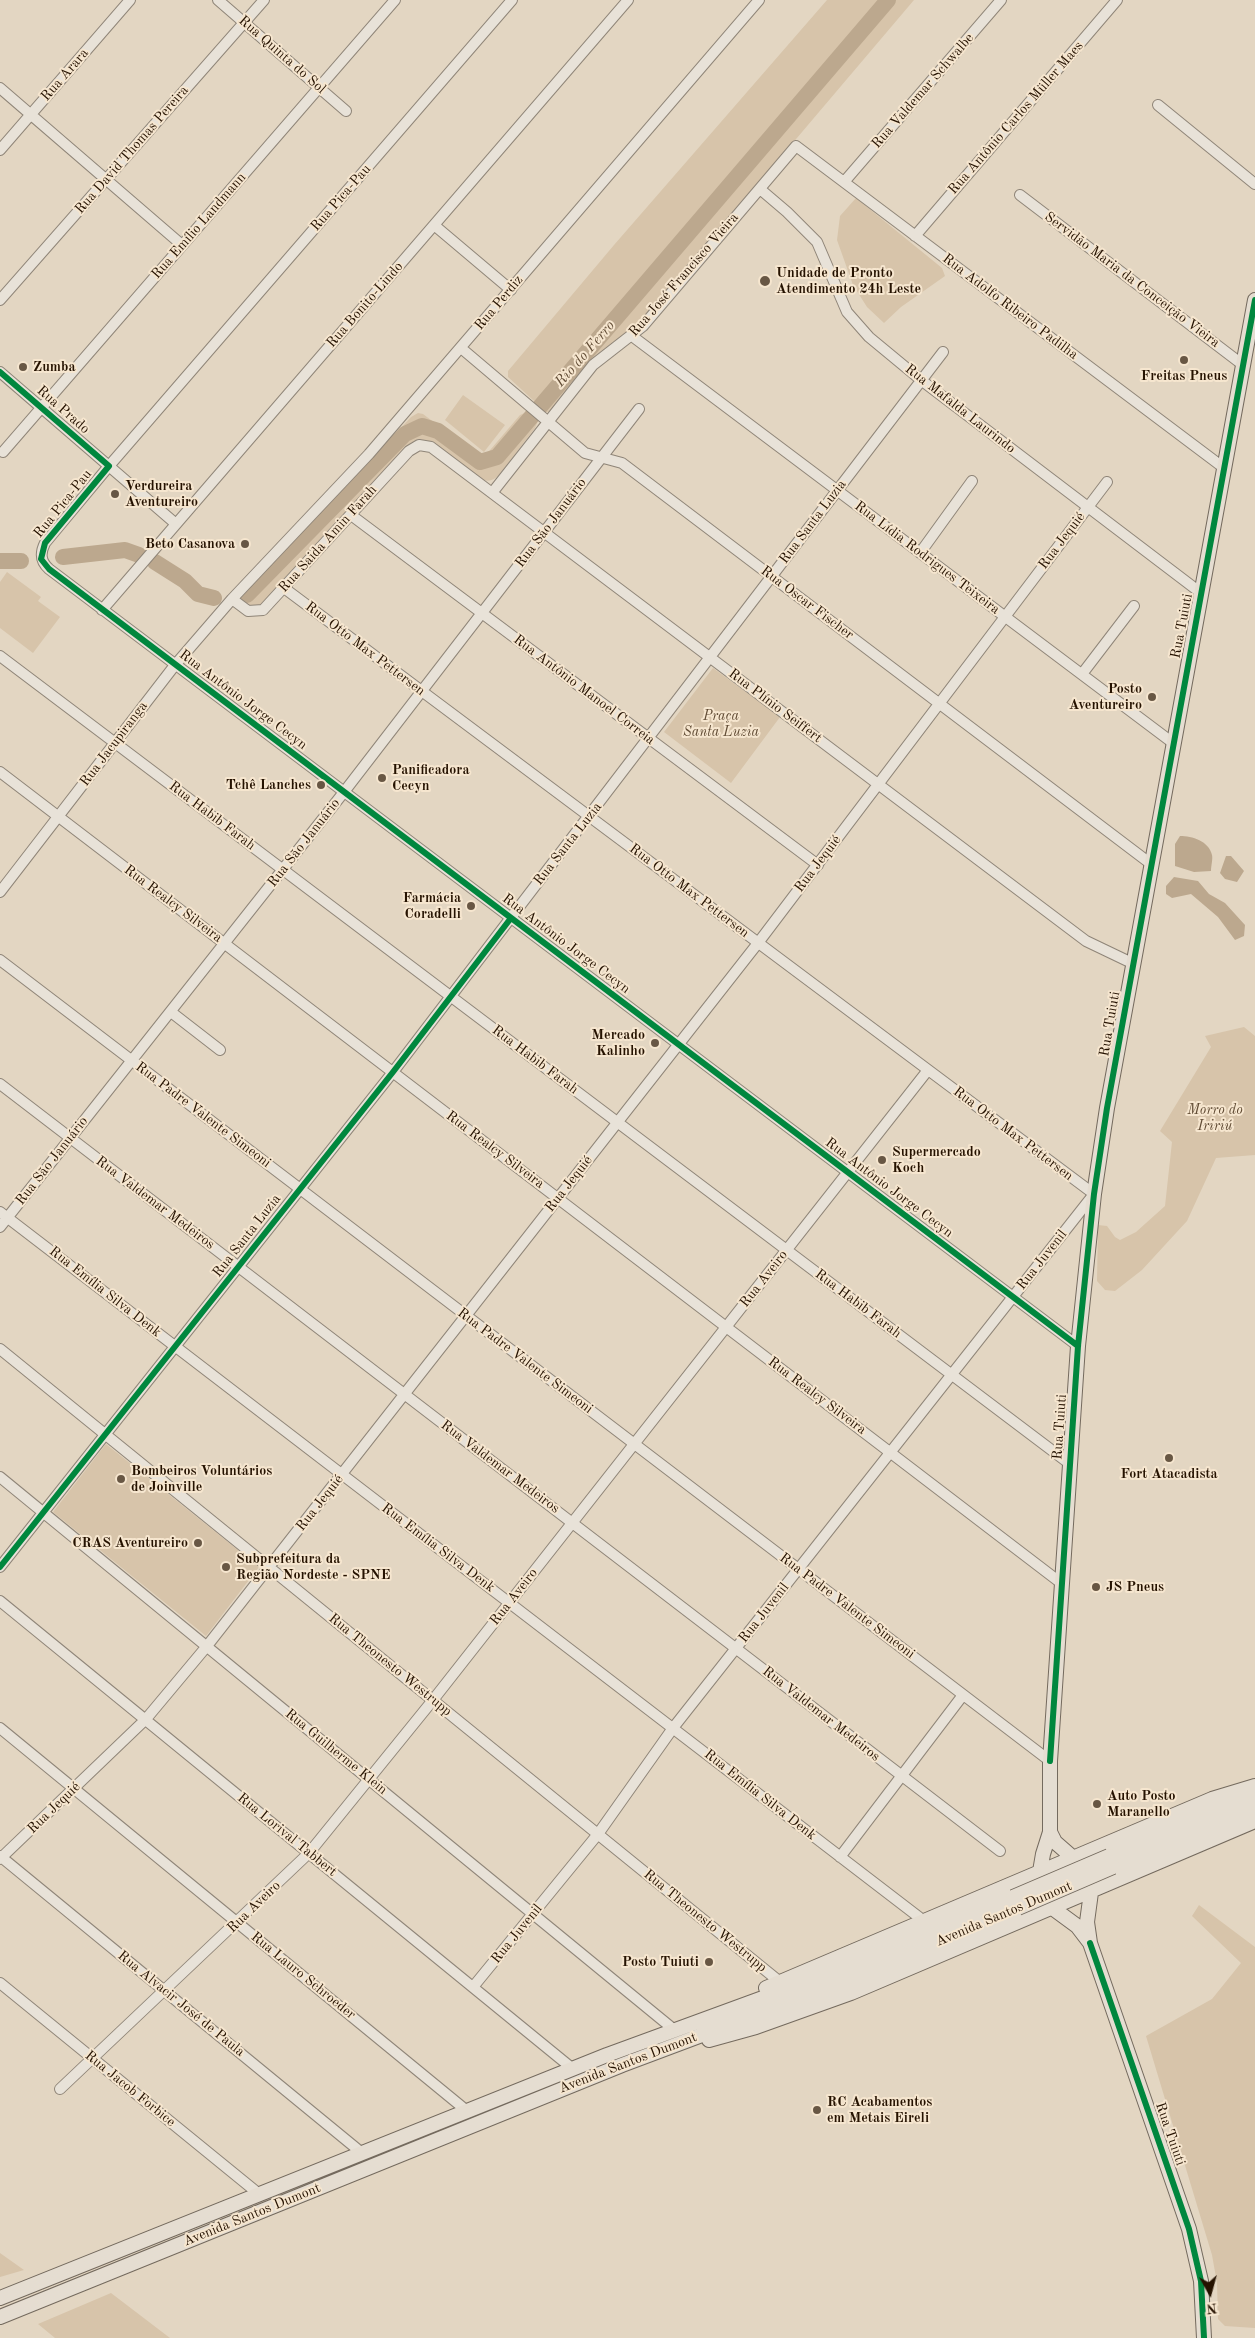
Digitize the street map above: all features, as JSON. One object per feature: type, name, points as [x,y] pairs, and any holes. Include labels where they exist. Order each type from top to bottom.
[{"type":"main road","name":"Rua Tuiuti","points":[[1090,1943],[1077,1926],[1053,1909],[1040,1896],[1038,1889],[1039,1872],[1050,1832],[1050,1761],[1078,1346],[1094,1194],[1107,1108],[1255,300]]},
{"type":"main road","points":[[607,2055],[1212,1799],[1255,1786]]},
{"type":"main road","name":"Avenida Santos Dumont","points":[[1111,1862],[1255,1795]]},
{"type":"main road","name":"Avenida Santos Dumont","points":[[0,2298],[607,2055],[850,1966],[1255,1807]]},
{"type":"main road","points":[[622,2064],[756,2027],[804,2011],[902,1973],[1255,1821]]},
{"type":"main road","name":"Rua Tuiuti","points":[[1050,1832],[1055,1842],[1089,1874],[1092,1880],[1087,1922],[1090,1943],[1189,2229],[1201,2281],[1204,2338]]},
{"type":"main road","points":[[1024,1879],[1043,1854]]},
{"type":"main road","name":"Avenida Santos Dumont","points":[[0,2316],[622,2064],[838,1984],[1016,1902]]},
{"type":"main road","points":[[322,2169],[330,2171],[332,2175],[329,2183]]},
{"type":"main road","points":[[158,2234],[154,2242],[155,2247],[163,2251]]},
{"type":"street","name":"Rua Arara","points":[[0,150],[130,0]]},
{"type":"street","name":"Rua Quinta do Sol","points":[[218,0],[346,111]]},
{"type":"street","name":"Rua David Thomas Pereira","points":[[0,300],[264,0]]},
{"type":"street","name":"Rua Emílio Landmann","points":[[3,452],[395,0]]},
{"type":"street","name":"Rua Pica-Pau","points":[[42,559],[45,543],[109,466],[512,0]]},
{"type":"street","name":"Rua Bonito-Lindo","points":[[102,610],[628,0]]},
{"type":"street","name":"Rua Perdiz","points":[[232,599],[370,454],[759,0]]},
{"type":"street","name":"Rua Valdemar Schwalbe","points":[[844,182],[1001,0]]},
{"type":"street","name":"Rua Antônio Carlos Müller Maes","points":[[915,236],[1117,0]]},
{"type":"street","points":[[0,88],[182,245]]},
{"type":"street","points":[[1158,105],[1255,184]]},
{"type":"street","name":"Rua Adolfo Ribeiro Padilha","points":[[796,146],[1224,468]]},
{"type":"street","name":"Rua José Francisco Vieira","points":[[492,493],[541,415],[593,365],[632,336],[796,146]]},
{"type":"street","name":"Rua Mafalda Laurindo","points":[[760,189],[787,212],[817,242],[847,312],[858,325],[922,380],[1201,593]]},
{"type":"street","name":"Servidão Maria da Conceição Vieira","points":[[1020,195],[1244,365]]},
{"type":"street","points":[[434,225],[511,290]]},
{"type":"street","name":"Rua Lídia Rodrigues Teixeira","points":[[632,336],[1173,743]]},
{"type":"street","name":"Rua Oscar Fischer","points":[[461,348],[585,453],[622,463],[1151,864]]},
{"type":"street","name":"Rua Santa Luzia","points":[[0,1567],[393,1072],[590,817],[943,352]]},
{"type":"street","name":"Rua Prado","points":[[0,372],[176,524]]},
{"type":"street","name":"Rua São Januário","points":[[0,1227],[4,1215],[70,1138],[171,1012],[422,692],[639,408]]},
{"type":"street","name":"Rua Saida Amin Farah","points":[[232,599],[248,611],[259,612],[267,607],[408,451],[419,445]]},
{"type":"street","name":"Rua Plínio Seiffert","points":[[419,445],[431,447],[1086,941],[1134,964]]},
{"type":"street","points":[[920,553],[972,481]]},
{"type":"street","name":"Rua Jequié","points":[[1,1858],[146,1720],[207,1646],[758,943],[1107,482]]},
{"type":"street","name":"Rua Antônio Manoel Correia","points":[[351,515],[818,865]]},
{"type":"street","name":"Rua Antônio Jorge Cecyn","points":[[42,559],[49,569],[102,610],[1078,1346]]},
{"type":"street","name":"Rua Otto Max Pettersen","points":[[284,588],[1094,1194]]},
{"type":"street","name":"Rua Jacupiranga","points":[[0,892],[175,665],[232,599]]},
{"type":"street","points":[[1082,674],[1134,606]]},
{"type":"street","name":"Rua Habib Farah","points":[[0,656],[1070,1464]]},
{"type":"street","name":"Rua Realcy Silveira","points":[[0,772],[1061,1583]]},
{"type":"street","name":"Rua Padre Valente Simeoni","points":[[0,960],[1050,1761]]},
{"type":"street","points":[[171,1012],[220,1050]]},
{"type":"street","name":"Rua Aveiro","points":[[60,2089],[238,1923],[309,1853],[370,1780],[928,1070]]},
{"type":"street","name":"Rua Valdemar Medeiros","points":[[0,1084],[1000,1851]]},
{"type":"street","name":"Rua Juvenil","points":[[473,1987],[598,1834],[673,1728],[1094,1194]]},
{"type":"street","name":"Rua Emília Silva Denk","points":[[4,1215],[924,1921]]},
{"type":"street","name":"Rua Theonesto Westrupp","points":[[0,1349],[780,1982]]},
{"type":"street","name":"Rua Guilherme Klein","points":[[0,1477],[672,2028]]},
{"type":"street","name":"Rua Lorival Tabbert","points":[[0,1601],[574,2069]]},
{"type":"street","points":[[840,1856],[963,1695]]},
{"type":"street","name":"Rua Lauro Schroeder","points":[[0,1728],[467,2111]]},
{"type":"street","name":"Rua Alvacir José de Paula","points":[[1,1858],[362,2153]]},
{"type":"street","name":"Rua Jacob Forbice","points":[[0,1983],[259,2194]]},
{"type":"green space","points":[[827,0],[914,0],[640,323],[597,355],[552,412],[546,412],[508,377],[508,371],[614,245]]},
{"type":"green space","points":[[856,198],[942,268],[945,276],[901,307],[884,323],[867,307],[853,285],[837,240],[840,216]]},
{"type":"green space","points":[[463,395],[505,425],[484,452],[445,420]]},
{"type":"green space","points":[[527,412],[534,414],[538,421],[535,428],[499,475],[492,480],[487,481],[478,478],[434,442],[418,439],[411,443],[267,603],[252,609],[243,602],[243,598],[411,417],[418,413],[423,414],[481,458],[485,456],[520,415]]},
{"type":"green space","points":[[7,572],[41,597],[38,601],[60,617],[33,653],[0,628],[0,582]]},
{"type":"green space","name":"Praça Santa Luzia","points":[[713,668],[780,717],[731,783],[664,732]]},
{"type":"green space","name":"Morro do Iririú","points":[[1244,1027],[1255,1036],[1255,1155],[1216,1158],[1187,1221],[1142,1270],[1115,1291],[1105,1290],[1097,1281],[1098,1225],[1107,1226],[1115,1237],[1120,1240],[1136,1232],[1165,1206],[1172,1142],[1160,1131],[1211,1047],[1205,1036]]},
{"type":"green space","points":[[106,1444],[259,1567],[206,1636],[53,1512]]},
{"type":"green space","points":[[1199,1905],[1255,1947],[1255,2328],[1225,2326],[1218,2319],[1217,2283],[1212,2255],[1146,2036],[1212,1999],[1241,1963],[1192,1916]]},
{"type":"green space","points":[[0,2253],[24,2270],[0,2277]]},
{"type":"green space","points":[[111,2293],[170,2338],[55,2338],[38,2324]]},
{"type":"shaded area","points":[[1180,836],[1195,838],[1207,846],[1212,857],[1211,871],[1194,872],[1175,866],[1175,844]]},
{"type":"shaded area","points":[[1226,856],[1231,856],[1244,871],[1237,882],[1225,879],[1220,873]]},
{"type":"shaded area","points":[[1174,877],[1198,881],[1209,894],[1225,903],[1245,925],[1244,936],[1235,940],[1218,917],[1191,894],[1172,898],[1166,894],[1166,886]]},
{"type":"waterway","name":"Rio do Ferro","points":[[247,595],[405,434],[422,426],[438,431],[480,462],[497,457],[888,0]]},
{"type":"waterway","name":"Rio do Ferro","points":[[63,557],[125,550],[139,555]]},
{"type":"waterway","name":"Rio do Ferro","points":[[0,561],[21,561]]},
{"type":"waterway","name":"Rio do Ferro","points":[[155,562],[185,581],[198,594],[214,598]]},
{"type":"cycle path","points":[[1050,1761],[1078,1346],[1094,1194],[1107,1108],[1255,300]]},
{"type":"cycle path","points":[[0,372],[109,466],[45,543],[41,559],[49,569],[1078,1346]]},
{"type":"cycle path","points":[[0,1567],[393,1072],[511,918]]},
{"type":"cycle path","points":[[1090,1943],[1189,2229],[1201,2281],[1204,2338]]},
{"type":"place","name":"Unidade de Pronto Atendimento 24h Leste","points":[[765,281]]},
{"type":"place","name":"Freitas Pneus","points":[[1184,360]]},
{"type":"place","name":"Zumba","points":[[23,367]]},
{"type":"place","name":"Verdureira Aventureiro","points":[[115,494]]},
{"type":"place","name":"Beto Casanova","points":[[245,544]]},
{"type":"place","name":"Posto Aventureiro","points":[[1152,697]]},
{"type":"place","name":"Panificadora Cecyn","points":[[382,778]]},
{"type":"place","name":"Tchê Lanches","points":[[321,785]]},
{"type":"place","name":"Farmácia Coradelli","points":[[471,906]]},
{"type":"place","name":"Mercado Kalinho","points":[[655,1043]]},
{"type":"place","name":"Supermercado Koch","points":[[882,1160]]},
{"type":"place","name":"Fort Atacadista","points":[[1169,1458]]},
{"type":"place","name":"Bombeiros Voluntários de Joinville","points":[[121,1479]]},
{"type":"place","name":"CRAS Aventureiro","points":[[198,1543]]},
{"type":"place","name":"Subprefeitura da Região Nordeste - SPNE","points":[[226,1567]]},
{"type":"place","name":"JS Pneus","points":[[1096,1587]]},
{"type":"place","name":"Auto Posto Maranello","points":[[1097,1804]]},
{"type":"place","name":"Posto Tuiuti","points":[[709,1962]]},
{"type":"place","name":"RC Acabamentos em Metais Eireli","points":[[817,2110]]}]
